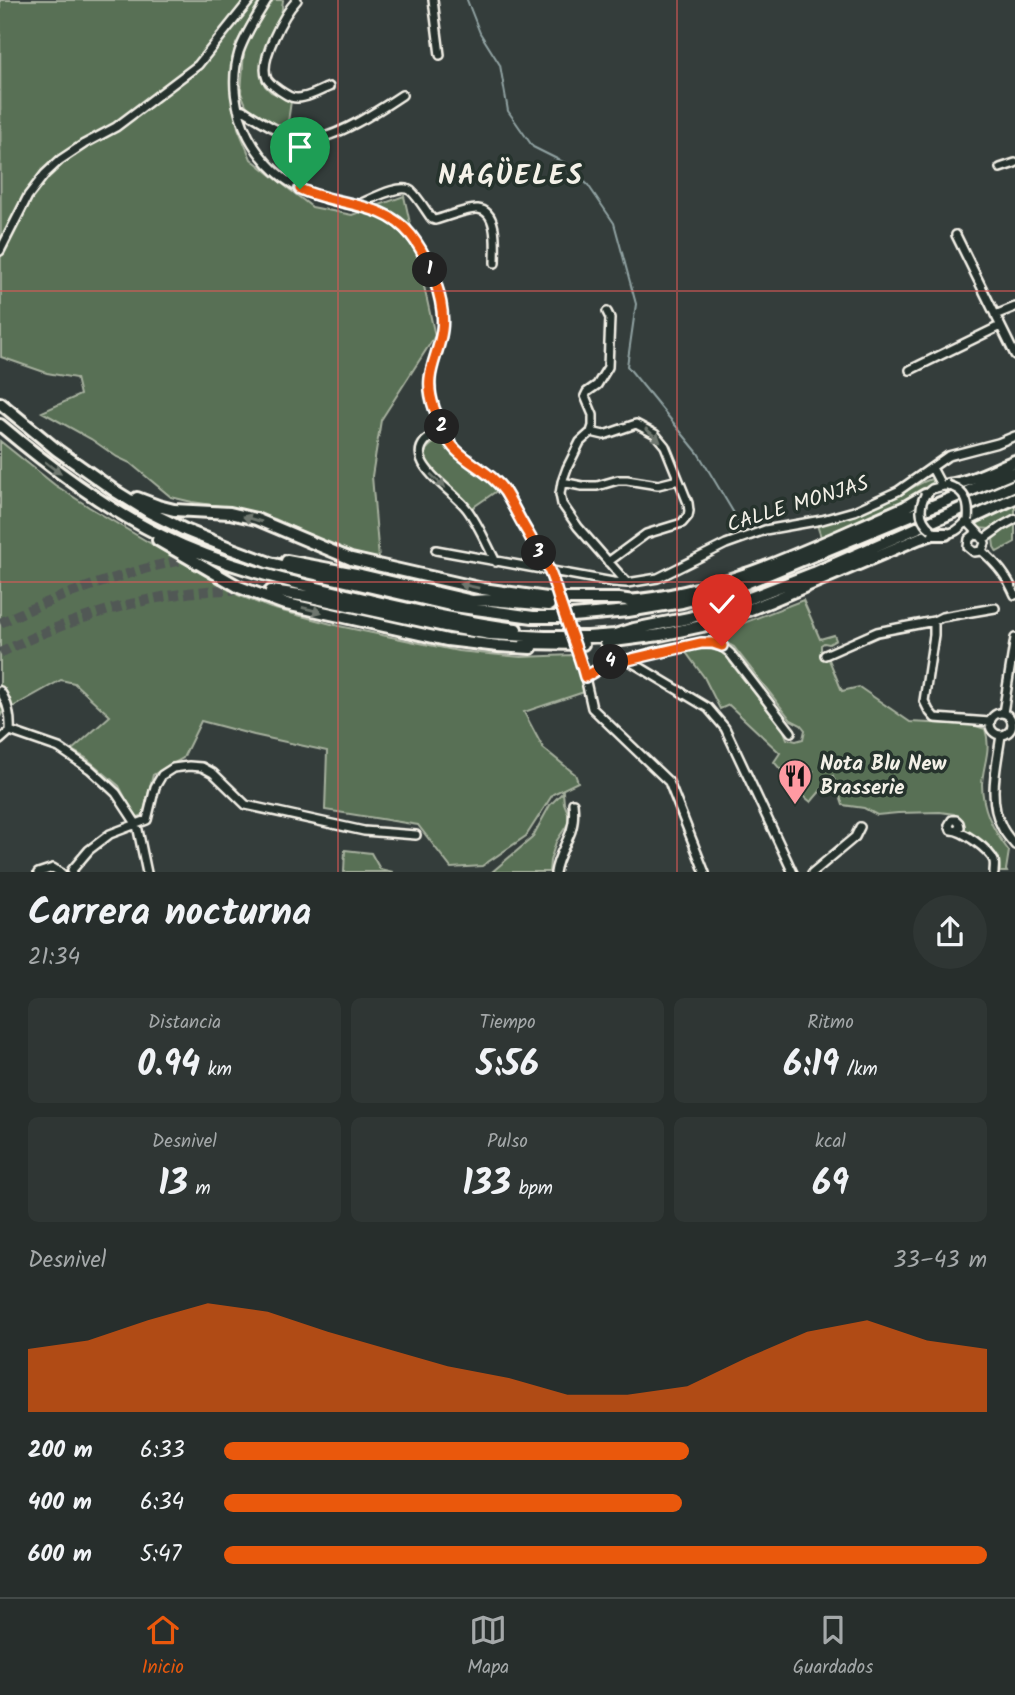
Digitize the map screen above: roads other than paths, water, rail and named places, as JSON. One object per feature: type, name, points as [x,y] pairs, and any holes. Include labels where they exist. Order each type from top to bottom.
[{"type":"highway","points":[[0,403],[57,450],[114,491],[185,530],[232,549],[311,573],[454,606],[533,617],[628,611],[734,588],[1015,472]]},
{"type":"highway","points":[[0,425],[48,464],[101,501],[188,547],[241,567],[308,586],[437,616],[516,629],[634,629]]},
{"type":"highway","points":[[944,485],[971,480],[1015,461]]},
{"type":"highway","points":[[106,484],[174,510],[230,513],[256,519],[338,555],[394,570],[518,595],[554,599],[634,601]]},
{"type":"highway","points":[[271,591],[490,634],[545,637],[615,635],[689,618],[737,603],[814,573],[1015,485]]},
{"type":"highway","points":[[472,601],[556,606],[634,601],[701,588],[754,571],[905,508],[925,495]]},
{"type":"highway","points":[[967,520],[1015,498]]},
{"type":"highway","points":[[101,501],[111,513],[261,597],[447,640],[522,648],[552,648],[564,645]]},
{"type":"highway","points":[[445,626],[459,634],[496,640],[564,645],[660,635],[702,626],[771,601],[920,538],[946,534]]},
{"type":"highway","points":[[272,561],[297,562],[348,572],[472,601],[580,615]]},
{"type":"street","points":[[0,251],[29,196],[45,174],[84,144],[116,127],[198,65],[250,0]]},
{"type":"street","points":[[267,0],[242,44],[234,83],[238,109],[256,150],[272,169],[312,194],[369,208],[396,221],[410,234],[422,252],[435,281],[442,309],[442,330],[430,370],[430,390],[443,430],[457,450],[488,474],[504,491],[549,570],[582,667],[592,708],[669,782],[705,872]]},
{"type":"street","points":[[297,0],[279,26],[267,62],[267,79],[290,98],[304,97],[329,87]]},
{"type":"street","points":[[433,0],[440,55]]},
{"type":"street","points":[[238,109],[289,135],[309,139],[328,136],[402,95]]},
{"type":"street","points":[[1000,168],[1015,163]]},
{"type":"street","points":[[356,205],[404,188],[411,191],[435,220],[478,208],[486,212],[496,233],[495,262]]},
{"type":"street","points":[[956,235],[1015,355]]},
{"type":"street","points":[[995,315],[1015,307]]},
{"type":"street","points":[[607,312],[610,318],[608,367],[597,385],[587,391],[586,396],[593,415],[593,426],[591,432],[580,442],[566,468],[560,494],[562,504],[578,527],[627,583]]},
{"type":"street","points":[[911,370],[1000,327]]},
{"type":"street","points":[[591,432],[604,435],[636,424],[655,433],[665,446],[688,503],[689,511],[684,521],[646,534],[608,562]]},
{"type":"street","points":[[443,430],[432,435],[423,444],[421,460],[426,470],[467,509],[496,562]]},
{"type":"street","name":"CALLE MONJAS","points":[[436,550],[588,579],[627,583],[658,578],[726,544],[765,530],[822,520],[854,511],[898,491],[948,456],[1015,436]]},
{"type":"street","points":[[932,468],[944,485]]},
{"type":"street","points":[[562,482],[597,486],[627,480],[658,485],[678,480]]},
{"type":"street","points":[[944,485],[955,487],[962,492],[969,508],[967,520],[958,530],[946,534],[932,530],[923,521],[921,514],[925,495],[944,485]]},
{"type":"street","points":[[1015,519],[982,537],[975,535],[967,542],[970,550],[982,551],[998,565],[1015,595]]},
{"type":"street","points":[[967,520],[985,543],[982,551]]},
{"type":"street","points":[[958,530],[969,538]]},
{"type":"street","points":[[825,655],[877,632],[995,608]]},
{"type":"street","points":[[934,621],[924,701],[929,711],[935,718],[990,722]]},
{"type":"street","points":[[1003,713],[1015,638]]},
{"type":"street","points":[[585,677],[614,660],[628,660],[701,643],[713,643],[730,653],[792,732]]},
{"type":"street","points":[[628,660],[708,708],[726,727],[793,872]]},
{"type":"street","points":[[0,691],[10,716],[10,731],[0,740]]},
{"type":"street","points":[[997,713],[1003,713],[1008,715],[1014,726],[1001,735],[995,733],[990,722],[997,713]]},
{"type":"street","points":[[10,731],[59,748],[90,769],[116,793],[137,825],[147,872]]},
{"type":"street","points":[[1001,735],[993,790],[995,810],[1002,827],[1015,845]]},
{"type":"street","points":[[72,872],[89,850],[110,834],[147,820],[155,787],[162,775],[173,768],[189,766],[202,767],[213,773],[246,805],[364,831],[416,835]]},
{"type":"street","points":[[555,872],[557,861],[572,828],[573,803]]},
{"type":"street","points":[[813,872],[855,837],[860,827]]},
{"type":"street","points":[[957,830],[987,851],[995,865],[994,872]]},
{"type":"street","points":[[41,872],[53,868],[59,872]]},
{"type":"waterway","points":[[467,0],[480,33],[500,65],[508,111],[533,147],[565,163],[588,185],[614,223],[636,304],[627,366],[698,453],[744,530]]},
{"type":"tunnel","points":[[217,557],[254,559]]},
{"type":"tunnel","points":[[0,623],[44,603],[105,581],[194,559]]},
{"type":"tunnel","points":[[0,653],[88,616],[120,607],[184,594],[246,590]]},
{"type":"place","name":"Nota Blu New Brasserie","points":[[795,806]]},
{"type":"district","name":"NAGÜELES","points":[[511,176]]}]
